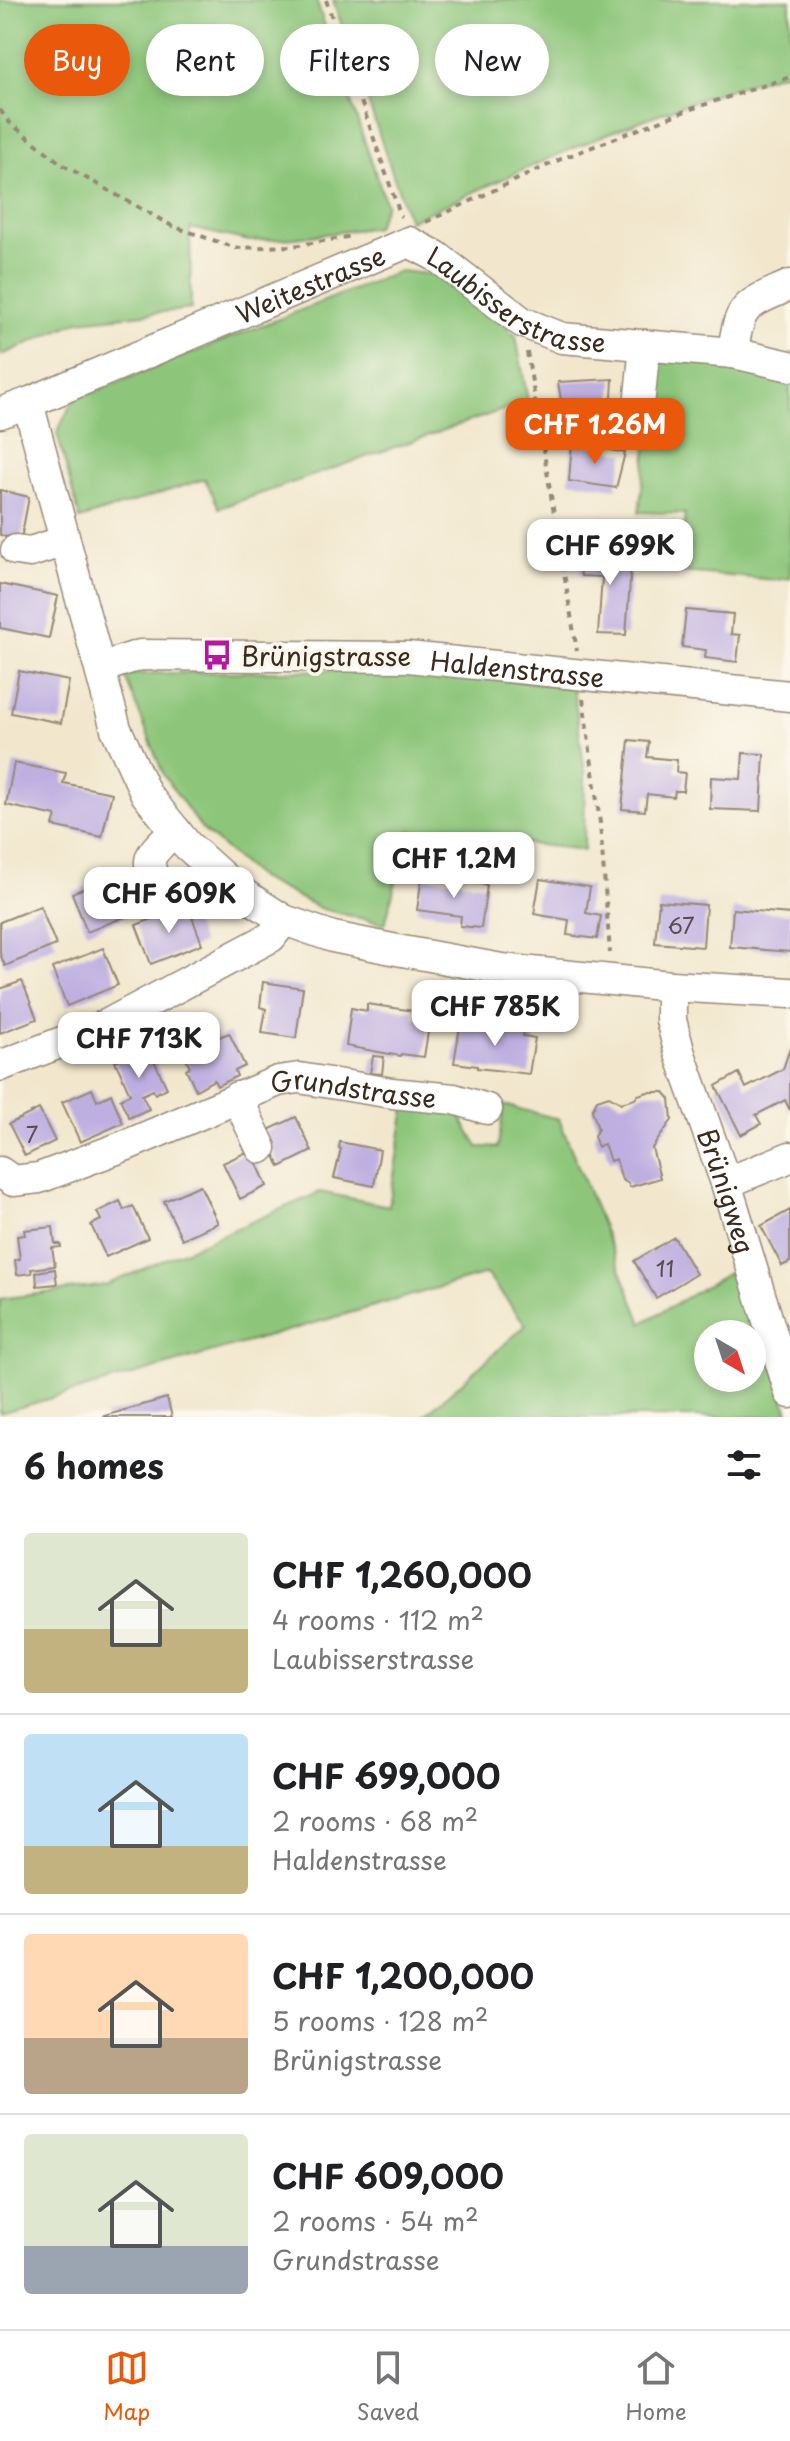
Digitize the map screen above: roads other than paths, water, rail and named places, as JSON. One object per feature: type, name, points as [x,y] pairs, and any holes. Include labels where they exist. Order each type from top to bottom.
[{"type":"street","name":"Laubisserstrasse","points":[[409,242],[436,256],[522,322],[562,338],[733,353],[790,366]]},
{"type":"street","name":"Weitestrasse","points":[[14,408],[409,242]]},
{"type":"street","points":[[733,353],[740,317],[749,304],[790,285]]},
{"type":"street","points":[[637,426],[645,345]]},
{"type":"street","points":[[14,408],[65,541],[116,729],[146,794],[187,845],[236,889],[284,920],[333,937],[502,969],[671,986],[790,993]]},
{"type":"street","points":[[16,550],[30,552],[65,541]]},
{"type":"street","name":"Haldenstrasse","points":[[100,668],[140,655],[408,657],[790,696]]},
{"type":"street","points":[[161,895],[148,863],[150,856],[175,830]]},
{"type":"street","points":[[0,1066],[80,1036],[133,1011],[271,937],[284,920]]},
{"type":"street","name":"Brünigweg","points":[[671,986],[671,1020],[680,1054],[726,1183],[790,1393]]},
{"type":"street","name":"Grundstrasse","points":[[0,1172],[13,1181],[39,1178],[127,1145],[278,1081],[299,1078],[454,1099],[487,1109]]},
{"type":"street","points":[[237,1097],[261,1148]]},
{"type":"street","points":[[726,1183],[790,1157]]},
{"type":"place","name":"Brünigstrasse","points":[[217,655]]}]
